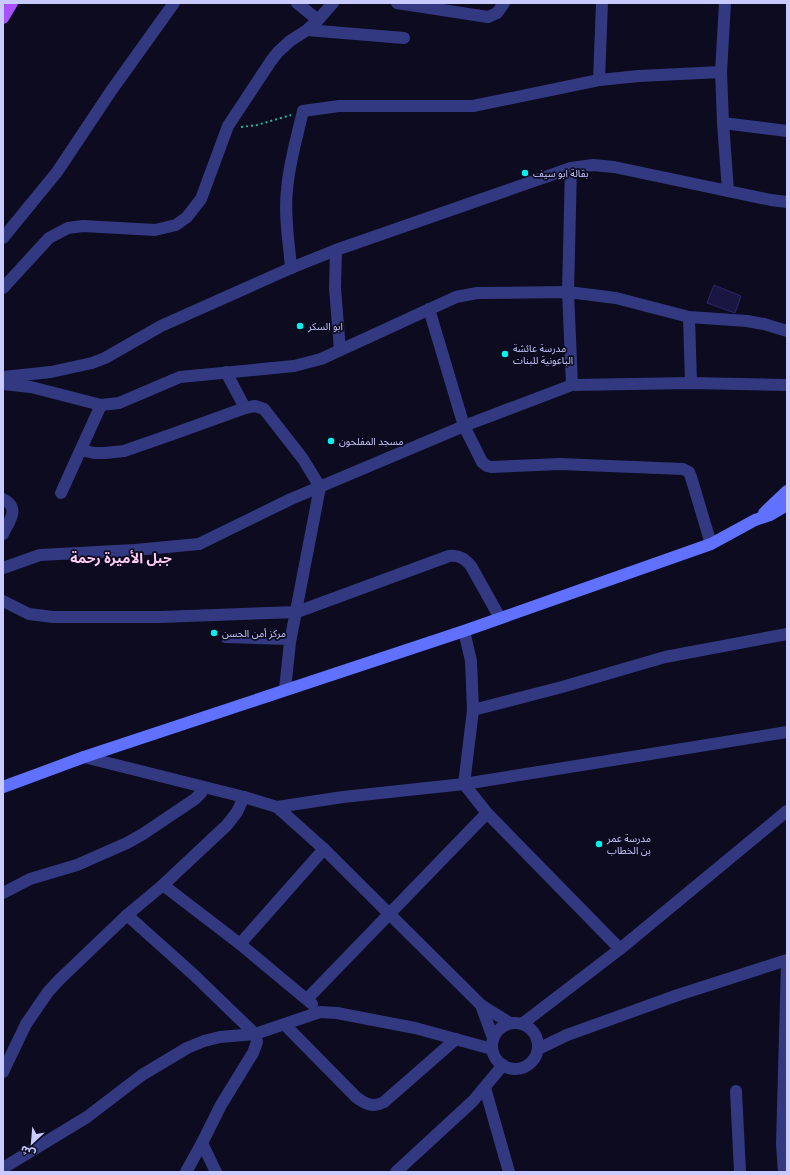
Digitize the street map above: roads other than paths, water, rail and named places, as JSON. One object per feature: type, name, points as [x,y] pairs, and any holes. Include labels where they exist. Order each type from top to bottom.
[{"type":"main road","points":[[3,18],[12,3]]},
{"type":"street","points":[[3,238],[57,172],[111,91],[174,3]]},
{"type":"street","points":[[297,3],[318,20]]},
{"type":"street","points":[[3,288],[48,238],[68,228],[83,226],[155,230],[176,224],[187,217],[201,199],[228,126],[278,52],[290,41],[307,30],[333,3]]},
{"type":"street","points":[[397,3],[488,17],[498,13],[504,3]]},
{"type":"street","points":[[600,80],[602,3]]},
{"type":"street","points":[[725,3],[721,72],[728,191]]},
{"type":"street","points":[[307,30],[404,38]]},
{"type":"street","points":[[291,268],[286,211],[287,191],[290,166],[303,111],[339,106],[473,106],[600,80],[639,76],[721,72]]},
{"type":"street","points":[[723,123],[787,131]]},
{"type":"street","points":[[3,377],[51,372],[78,367],[105,358],[161,326],[291,268],[336,250],[571,168],[593,165],[614,167],[771,200],[787,202]]},
{"type":"street","points":[[571,168],[568,292],[572,385]]},
{"type":"street","points":[[336,250],[335,288],[340,350]]},
{"type":"street","points":[[3,384],[31,387],[101,405],[119,403],[180,377],[294,366],[321,359],[456,297],[477,293],[568,292],[616,298],[689,317],[752,322],[777,327],[787,331]]},
{"type":"street","points":[[429,309],[464,426],[484,465],[560,464],[679,468],[687,470],[691,477],[711,544]]},
{"type":"street","points":[[689,317],[691,383]]},
{"type":"street","points":[[226,372],[244,408]]},
{"type":"street","points":[[3,568],[40,555],[135,550],[199,544],[291,499],[464,426],[572,385],[691,383],[787,385]]},
{"type":"street","points":[[61,493],[101,405]]},
{"type":"street","points":[[81,450],[94,453],[124,451],[244,408],[255,406],[264,409],[302,459],[320,487],[290,642],[285,689]]},
{"type":"street","points":[[3,499],[10,504],[13,508],[13,512],[3,534]]},
{"type":"street","points":[[3,787],[84,757],[192,722],[285,689],[464,631],[711,544],[785,503]]},
{"type":"street","points":[[3,600],[29,614],[53,617],[160,617],[297,612],[454,555],[465,559],[471,566],[500,618]]},
{"type":"street","points":[[464,631],[471,661],[474,710],[464,784],[487,813],[620,949]]},
{"type":"street","points":[[474,710],[665,657],[787,634]]},
{"type":"street","points":[[84,757],[277,806],[343,796],[464,784],[787,732]]},
{"type":"street","points":[[3,894],[30,879],[77,865],[127,843],[195,800],[203,786]]},
{"type":"street","points":[[3,1072],[26,1024],[48,992],[127,915],[163,885],[227,825],[237,812],[244,797]]},
{"type":"street","points":[[277,806],[324,849],[481,1004],[510,1023],[522,1024],[530,1028],[536,1035],[539,1042],[535,1058],[529,1064],[521,1068],[512,1068],[503,1065],[496,1058],[481,1004]]},
{"type":"street","points":[[522,1024],[620,949],[787,812]]},
{"type":"street","points":[[307,999],[487,813]]},
{"type":"street","points":[[240,944],[324,849]]},
{"type":"street","points":[[163,885],[240,944],[307,999],[320,1012]]},
{"type":"street","points":[[127,915],[194,975],[255,1034],[257,1042],[253,1053],[221,1105],[186,1172]]},
{"type":"street","points":[[538,1049],[567,1035],[678,995],[787,962],[782,1144],[784,1172]]},
{"type":"street","points":[[5,1169],[87,1117],[142,1074],[187,1048],[215,1038],[255,1034],[320,1012],[337,1013],[415,1028],[456,1039],[493,1043]]},
{"type":"street","points":[[493,1043],[500,1028],[510,1023]]},
{"type":"street","points":[[285,1025],[356,1097],[364,1103],[370,1105],[378,1105],[384,1102],[456,1039]]},
{"type":"street","points":[[536,1035],[567,1035]]},
{"type":"street","points":[[396,1172],[485,1088],[503,1065]]},
{"type":"street","points":[[485,1088],[509,1172]]},
{"type":"street","points":[[736,1090],[740,1172]]},
{"type":"street","points":[[202,1143],[216,1172]]},
{"type":"lane","points":[[226,640],[290,642]]},
{"type":"place","name":"بقالة ابو سيف","points":[[525,173]]},
{"type":"place","name":"ابو السكر","points":[[300,326]]},
{"type":"place","name":"مدرسة عائشة الباعونية للبنات","points":[[505,354]]},
{"type":"place","name":"مسجد المفلحون","points":[[331,441]]},
{"type":"place","name":"مركز أمن الحسن","points":[[214,633]]},
{"type":"place","name":"مدرسة عمر بن الخطاب","points":[[599,844]]},
{"type":"district","name":"جبل الأميرة رحمة","points":[[121,558]]}]
